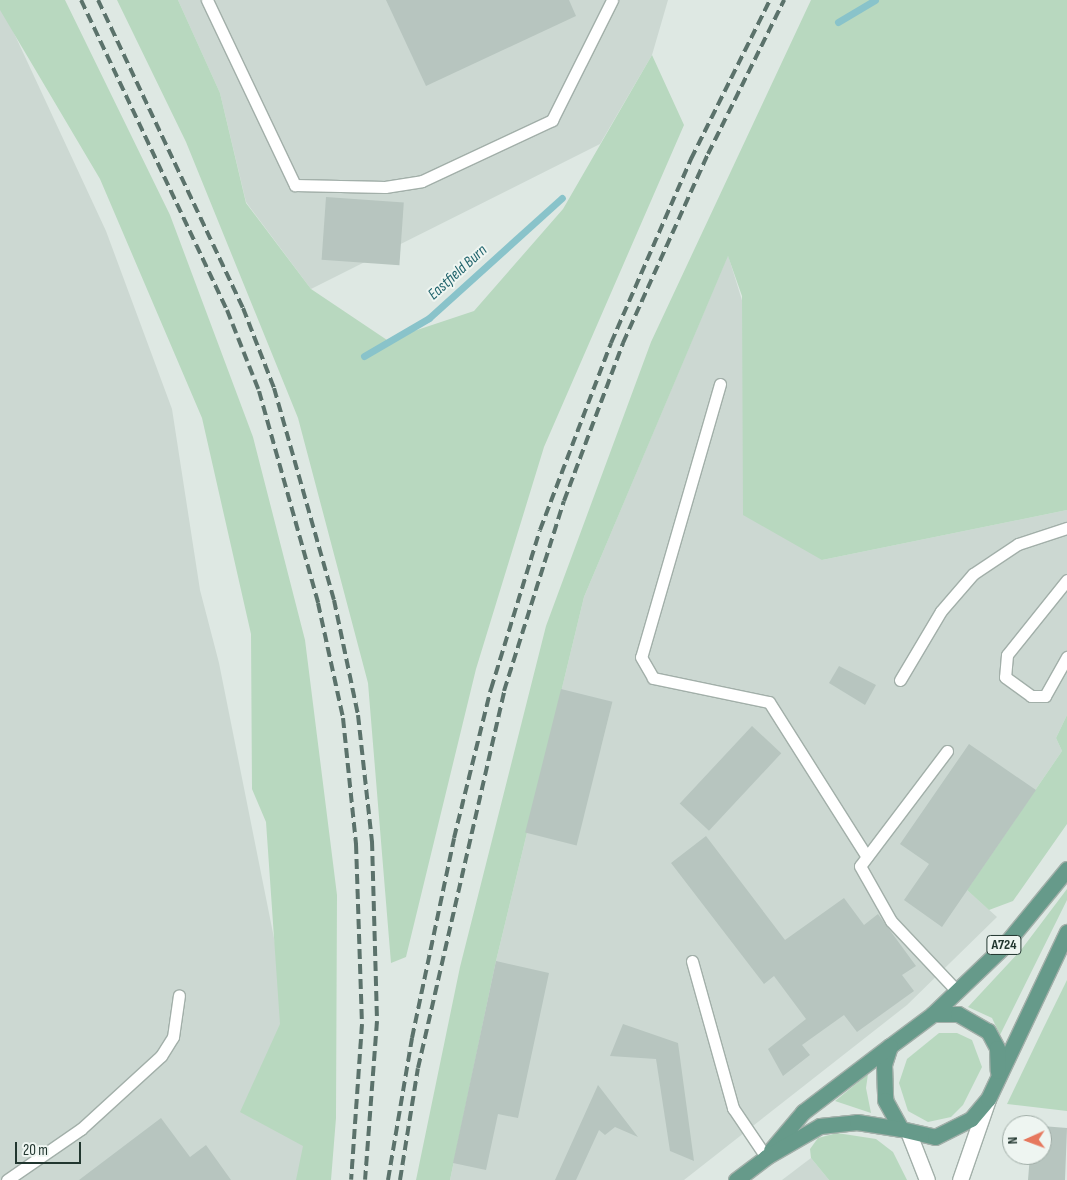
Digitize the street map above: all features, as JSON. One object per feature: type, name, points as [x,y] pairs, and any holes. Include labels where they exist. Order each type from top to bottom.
[{"type":"main road","name":"A724","points":[[933,1014],[1009,940],[1067,869]]},
{"type":"main road","points":[[960,1180],[998,1072],[1067,932]]},
{"type":"main road","points":[[766,1156],[802,1112],[933,1014],[958,1014],[988,1031],[997,1048],[998,1072]]},
{"type":"main road","points":[[890,1046],[884,1065],[885,1100],[905,1131],[927,1180]]},
{"type":"main road","points":[[736,1180],[766,1156],[820,1126],[838,1122],[946,1135],[972,1119],[988,1099]]},
{"type":"lane","points":[[206,0],[295,185],[385,186],[422,181],[552,120],[612,0]]},
{"type":"lane","points":[[720,384],[641,656],[654,678],[769,702],[867,857]]},
{"type":"lane","points":[[900,680],[940,611],[973,574],[1018,544],[1067,528]]},
{"type":"lane","points":[[1067,580],[1007,655],[1005,677],[1031,696],[1045,696],[1067,657]]},
{"type":"lane","points":[[947,751],[860,866],[891,921],[958,991]]},
{"type":"lane","points":[[692,961],[733,1108],[766,1156]]},
{"type":"lane","points":[[8,1180],[81,1129],[161,1056],[174,1037],[179,995]]},
{"type":"shaded area","points":[[178,0],[668,0],[652,55],[600,144],[311,289],[246,202],[220,93]]},
{"type":"shaded area","points":[[0,3],[106,231],[172,409],[200,590],[219,663],[310,1118],[297,1180],[0,1180]]},
{"type":"shaded area","points":[[728,255],[822,560],[1067,510],[1067,715],[1056,738],[1062,751],[967,890],[997,917],[907,1005],[684,1180],[450,1180],[496,961],[584,597]]},
{"type":"shaded area","points":[[811,1158],[829,1180],[782,1180]]},
{"type":"green space","points":[[0,0],[65,0],[170,215],[253,437],[305,640],[337,895],[336,1118],[331,1180],[296,1180],[303,1146],[240,1112],[280,1024],[266,822],[252,789],[251,634],[202,418],[100,179],[0,10]]},
{"type":"green space","points":[[117,0],[178,0],[220,93],[246,203],[311,289],[387,340],[474,311],[563,209],[652,55],[684,125],[544,447],[476,669],[406,957],[391,963],[368,683],[298,418],[186,142]]},
{"type":"green space","points":[[811,0],[1067,0],[1067,510],[822,560],[743,515],[742,296],[728,256],[584,597],[496,961],[450,1180],[416,1180],[460,967],[546,626],[651,342]]},
{"type":"green space","points":[[1067,715],[1067,824],[1013,901],[989,910],[967,890],[1062,751],[1056,738]]},
{"type":"green space","points":[[1067,889],[1067,900],[1000,1035],[992,1018],[968,1007],[1021,950]]},
{"type":"green space","points":[[1067,980],[1067,1111],[1007,1104],[1042,1031]]},
{"type":"green space","points":[[939,1033],[957,1033],[972,1040],[982,1067],[963,1105],[951,1117],[928,1122],[908,1111],[899,1083],[907,1059]]},
{"type":"green space","points":[[868,1074],[866,1088],[871,1113],[835,1101]]},
{"type":"green space","points":[[837,1133],[876,1139],[893,1152],[907,1180],[829,1180],[811,1158],[810,1149],[818,1138]]},
{"type":"building","points":[[386,0],[569,0],[576,16],[426,86]]},
{"type":"building","points":[[326,197],[404,202],[399,265],[322,260]]},
{"type":"building","points":[[839,666],[876,685],[865,705],[829,683]]},
{"type":"building","points":[[561,689],[612,702],[577,845],[525,833]]},
{"type":"building","points":[[752,726],[781,753],[709,831],[680,804]]},
{"type":"building","points":[[969,744],[1036,790],[942,927],[904,900],[929,864],[900,844]]},
{"type":"building","points":[[706,836],[785,940],[844,898],[864,925],[878,914],[916,966],[902,975],[914,991],[857,1032],[844,1015],[802,1045],[810,1055],[783,1076],[768,1049],[806,1019],[774,976],[764,984],[671,863]]},
{"type":"building","points":[[496,961],[549,973],[518,1118],[498,1114],[486,1170],[453,1163]]},
{"type":"building","points":[[623,1024],[678,1043],[694,1161],[670,1151],[656,1059],[610,1056]]},
{"type":"building","points":[[598,1085],[638,1137],[615,1127],[605,1135],[599,1130],[576,1180],[555,1180]]},
{"type":"building","points":[[161,1118],[190,1157],[206,1145],[231,1180],[79,1180]]},
{"type":"building","points":[[1052,1127],[1067,1128],[1065,1180],[1028,1180],[1029,1165],[1052,1165]]},
{"type":"waterway","name":"Eastfield Burn","points":[[838,22],[875,0]]},
{"type":"waterway","name":"Eastfield Burn","points":[[364,356],[429,318],[562,198]]},
{"type":"railway","points":[[81,0],[227,310],[259,391],[318,603],[343,718],[356,844],[362,1024],[351,1180]]},
{"type":"railway","points":[[98,0],[243,308],[274,388],[334,600],[358,715],[372,841],[377,1021],[365,1180]]},
{"type":"railway","points":[[388,1180],[412,1038],[454,838],[491,689],[540,530],[611,343],[691,159],[770,0]]},
{"type":"railway","points":[[400,1180],[418,1068],[504,691],[564,501],[623,343],[708,154],[784,0]]}]
